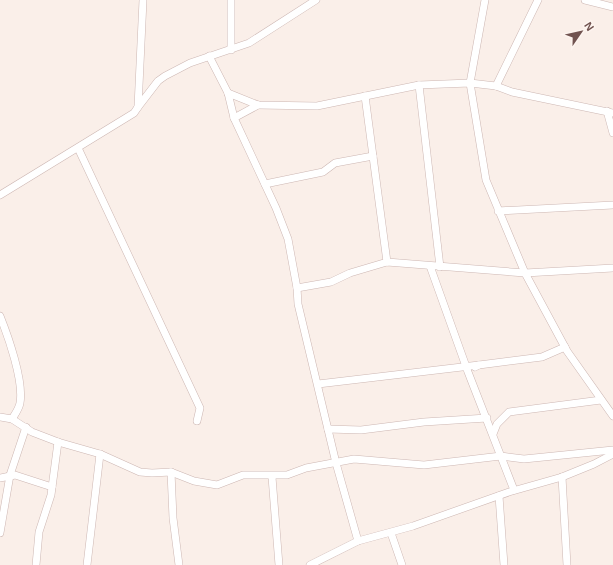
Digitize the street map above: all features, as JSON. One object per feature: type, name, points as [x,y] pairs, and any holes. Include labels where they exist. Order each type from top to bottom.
[{"type":"street","points":[[138,107],[143,0]]},
{"type":"street","points":[[230,50],[231,0]]},
{"type":"street","points":[[0,195],[122,122],[134,113],[150,91],[165,76],[190,63],[249,43],[316,0]]},
{"type":"street","points":[[485,0],[470,82],[486,180],[525,273],[565,347],[613,416]]},
{"type":"street","points":[[496,86],[538,0]]},
{"type":"street","points":[[585,0],[613,7]]},
{"type":"street","points":[[209,56],[228,93],[234,118],[265,184],[288,239],[297,288],[298,304],[336,463],[358,541]]},
{"type":"street","points":[[228,93],[258,105],[318,106],[419,85],[470,82],[496,86],[512,92],[610,112],[613,133]]},
{"type":"street","points":[[419,85],[440,267]]},
{"type":"street","points":[[365,96],[387,262]]},
{"type":"street","points":[[234,118],[258,105]]},
{"type":"street","points":[[78,148],[200,408],[197,421]]},
{"type":"street","points":[[265,184],[323,172],[335,163],[373,156]]},
{"type":"street","points":[[498,211],[613,204]]},
{"type":"street","points":[[297,288],[331,282],[350,273],[387,262],[525,273],[613,268]]},
{"type":"street","points":[[430,266],[467,369],[514,490]]},
{"type":"street","points":[[0,316],[2,329],[18,375],[21,396],[20,404],[12,419]]},
{"type":"street","points":[[318,384],[467,369],[479,365],[542,357],[565,347]]},
{"type":"street","points":[[493,434],[497,424],[509,412],[602,400]]},
{"type":"street","points":[[0,417],[12,419],[32,432],[58,442],[100,454],[140,472],[171,472],[194,481],[217,485],[243,475],[272,477],[287,476],[306,468],[354,460],[424,465],[501,456],[524,459],[613,450]]},
{"type":"street","points":[[328,429],[361,430],[424,422],[487,418]]},
{"type":"street","points":[[0,532],[10,475],[26,427]]},
{"type":"street","points":[[36,565],[39,532],[52,487],[58,442]]},
{"type":"street","points":[[87,565],[100,454]]},
{"type":"street","points":[[310,565],[358,541],[391,532],[514,490],[562,477],[594,464],[613,454]]},
{"type":"street","points":[[171,472],[174,526],[180,565]]},
{"type":"street","points":[[0,478],[6,478],[10,475],[52,487]]},
{"type":"street","points":[[272,477],[279,565]]},
{"type":"street","points":[[562,477],[567,565]]},
{"type":"street","points":[[499,496],[504,565]]},
{"type":"street","points":[[391,532],[402,565]]}]
